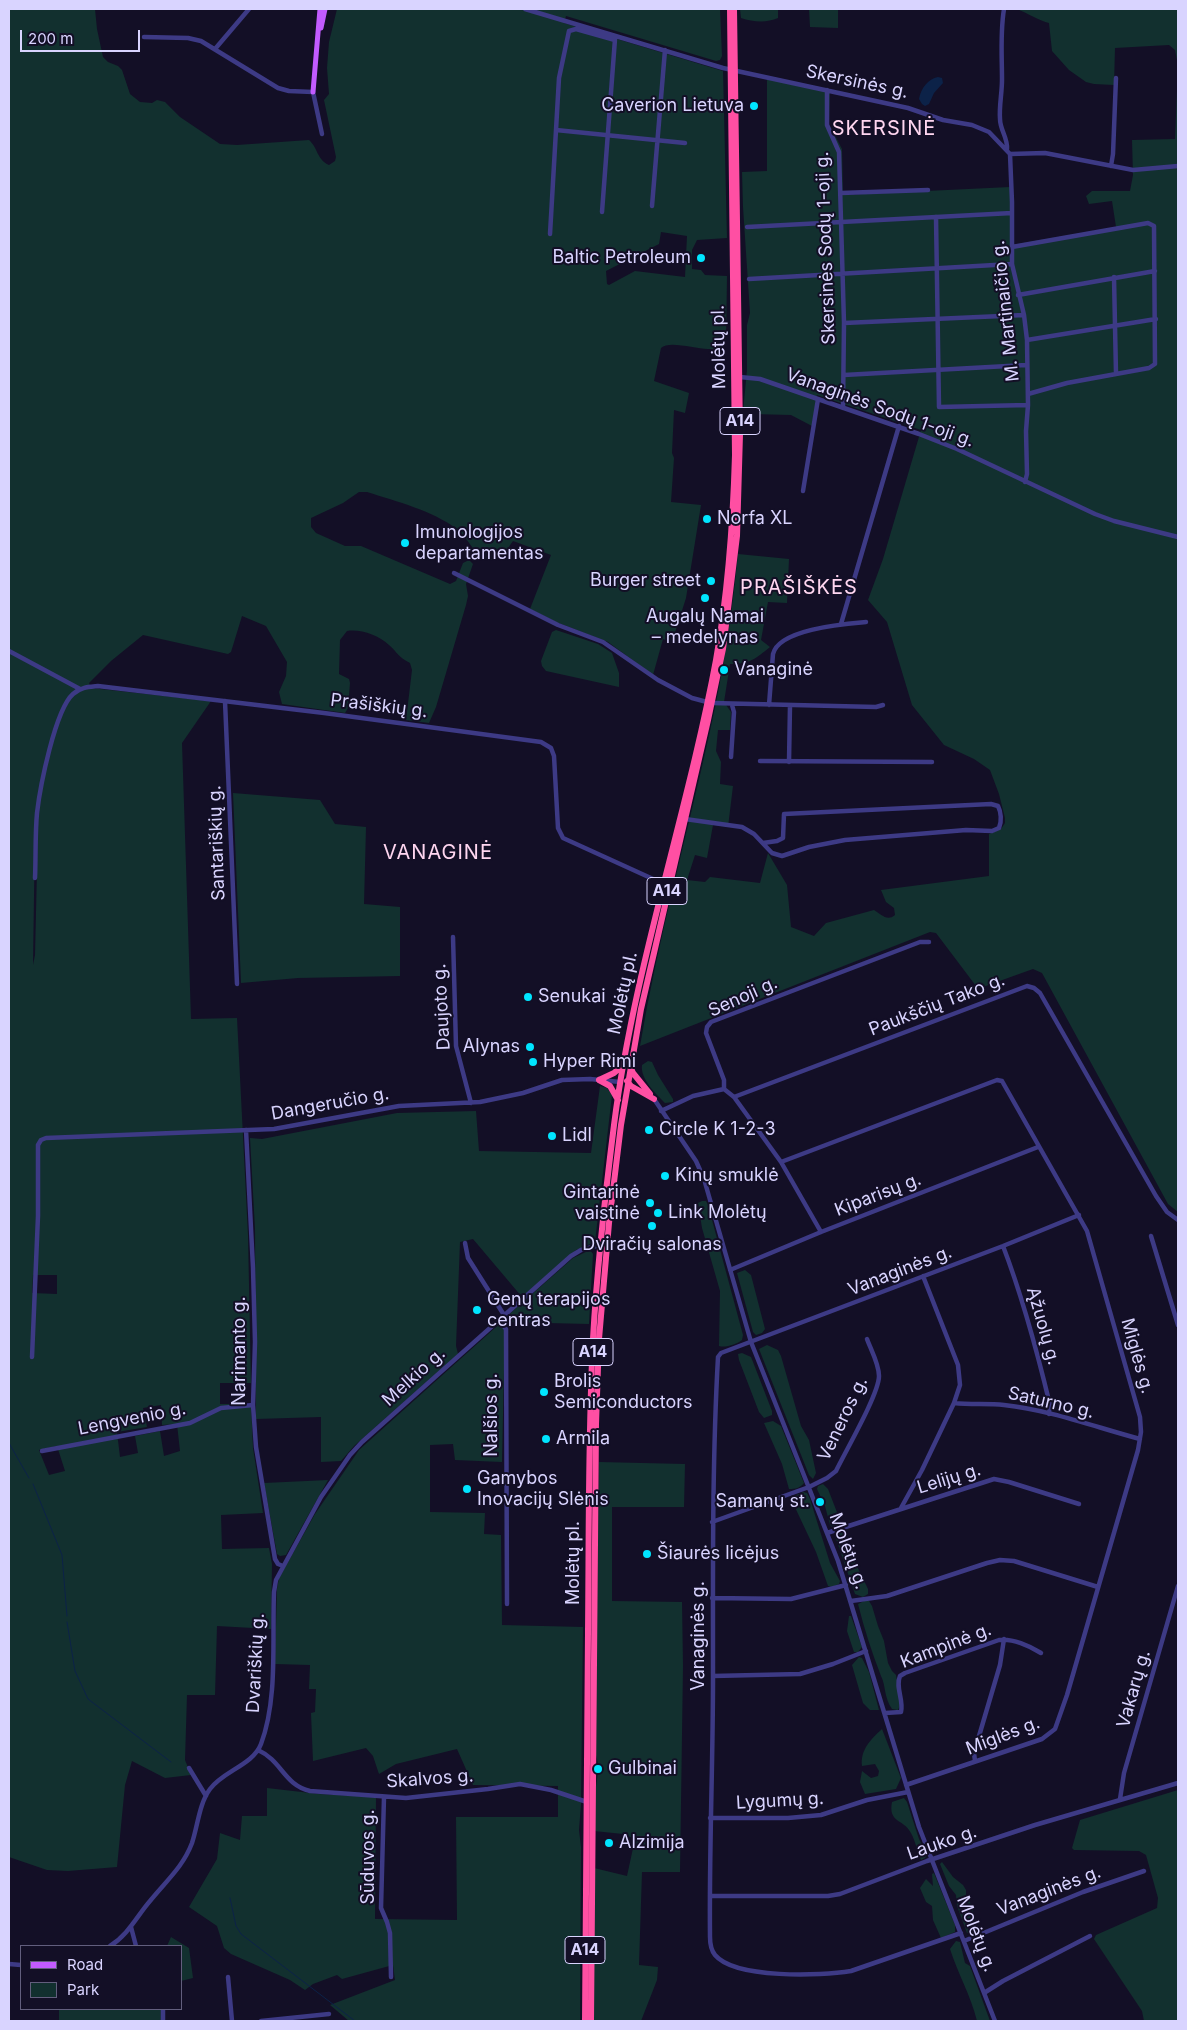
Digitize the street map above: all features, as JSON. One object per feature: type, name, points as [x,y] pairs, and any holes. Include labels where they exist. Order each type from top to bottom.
[{"type":"highway","name":"Molėtų pl.","points":[[591,2021],[597,1378],[608,1223],[623,1084],[631,1064],[649,970],[710,703],[730,604],[737,536],[740,464],[740,377],[730,9]]},
{"type":"highway","name":"Molėtų pl.","points":[[623,1068],[640,980],[710,703],[724,607],[734,500],[734,9]]},
{"type":"highway","points":[[631,1064],[633,1074],[643,1090],[654,1099]]},
{"type":"highway","points":[[599,1080],[623,1068],[623,1084],[643,1090]]},
{"type":"highway","points":[[599,1080],[610,1086],[621,1101],[643,1090]]},
{"type":"highway","name":"Molėtų pl.","points":[[585,2021],[590,1418],[593,1338],[600,1245],[621,1101]]},
{"type":"main road","points":[[313,92],[320,9]]},
{"type":"main road","points":[[317,41],[325,9]]},
{"type":"street","points":[[215,49],[249,9]]},
{"type":"street","name":"Skersinės g.","points":[[525,9],[615,37],[733,70],[908,108],[943,120],[981,128],[994,135],[1009,151]]},
{"type":"street","name":"M. Martinaičio g.","points":[[1004,9],[1000,43],[1002,78],[1000,122],[1009,151],[1012,264],[1024,315],[1027,340],[1028,405],[1026,431],[1027,474],[1025,482]]},
{"type":"street","points":[[550,234],[560,72],[569,31],[576,29],[615,37],[602,212]]},
{"type":"street","points":[[144,37],[194,39],[215,49],[278,88],[294,92],[313,92],[322,134]]},
{"type":"street","points":[[652,206],[665,50]]},
{"type":"street","points":[[1111,166],[1114,154],[1116,78]]},
{"type":"street","name":"Skersinės Sodų 1-oji g.","points":[[827,90],[827,125],[838,146],[842,222],[844,408]]},
{"type":"street","points":[[556,130],[685,143]]},
{"type":"street","points":[[1009,151],[1045,153],[1133,170],[1178,166]]},
{"type":"street","points":[[840,193],[928,190]]},
{"type":"street","points":[[747,227],[1012,213]]},
{"type":"street","points":[[936,218],[940,369],[939,407],[1028,405]]},
{"type":"street","points":[[1012,247],[1152,223],[1154,226],[1155,364],[1149,368],[1067,383],[1028,394]]},
{"type":"street","points":[[749,279],[1012,264]]},
{"type":"street","points":[[1018,295],[1155,270]]},
{"type":"street","points":[[1114,277],[1116,374]]},
{"type":"street","points":[[844,323],[1024,315]]},
{"type":"street","points":[[1027,340],[1156,320]]},
{"type":"street","points":[[844,375],[1026,365]]},
{"type":"street","name":"Vanaginės Sodų 1-oji g.","points":[[740,377],[760,379],[899,426],[957,449],[1062,500],[1114,521],[1178,537]]},
{"type":"street","points":[[803,491],[818,399]]},
{"type":"street","points":[[841,624],[899,426]]},
{"type":"street","points":[[454,573],[558,625],[603,642],[658,680],[692,698],[710,703],[732,705],[876,707],[883,705]]},
{"type":"street","points":[[769,705],[772,654],[775,648],[794,636],[841,624],[866,622]]},
{"type":"street","points":[[9,651],[80,689],[65,704],[56,724],[37,813],[35,878]]},
{"type":"street","name":"Prašiškių g.","points":[[80,689],[110,687],[541,742],[550,748],[554,756],[558,828],[563,838],[664,884]]},
{"type":"street","name":"Santariškių g.","points":[[225,701],[237,984]]},
{"type":"street","points":[[730,757],[734,712],[732,705]]},
{"type":"street","points":[[789,762],[790,705]]},
{"type":"street","points":[[760,761],[932,762]]},
{"type":"street","points":[[685,819],[742,827],[754,834],[772,853],[782,856],[808,847],[845,840],[966,830],[992,831],[999,828],[1001,821],[999,808],[991,804],[784,814],[783,838],[763,843]]},
{"type":"street","name":"Daujoto g.","points":[[453,938],[456,1046],[471,1103]]},
{"type":"street","name":"Senoji g.","points":[[724,1090],[724,1080],[706,1034],[707,1027],[712,1022],[920,942],[929,942]]},
{"type":"street","name":"Paukščių Tako g.","points":[[734,1097],[1027,986],[1034,988],[1040,993],[1156,1196],[1168,1212],[1178,1220]]},
{"type":"street","name":"Dangeručio g.","points":[[32,1357],[38,1146],[41,1140],[46,1138],[274,1129],[399,1106],[471,1103],[523,1093],[562,1080],[599,1080],[623,1084]]},
{"type":"street","name":"Miglės g.","points":[[781,1162],[1000,1080],[1004,1083],[1038,1147],[1079,1215],[1086,1231],[1140,1416],[1140,1439],[1067,1696],[1054,1729],[1042,1739],[906,1785]]},
{"type":"street","points":[[661,1110],[694,1096],[724,1090],[734,1097],[781,1162],[821,1232]]},
{"type":"street","name":"Molėtų g.","points":[[654,1099],[701,1171],[751,1342],[846,1585],[908,1792],[932,1860],[996,2021]]},
{"type":"street","name":"Narimanto g.","points":[[246,1130],[254,1296],[253,1405],[257,1461],[274,1559],[283,1566]]},
{"type":"street","name":"Kiparisų g.","points":[[730,1270],[821,1232],[1038,1147]]},
{"type":"street","name":"Vanaginės g.","points":[[961,1933],[850,1972],[813,1975],[764,1973],[739,1968],[721,1960],[714,1953],[710,1937],[710,1818],[713,1676],[712,1522],[718,1357],[722,1353],[1003,1246],[1079,1215]]},
{"type":"street","points":[[1151,1236],[1178,1325]]},
{"type":"street","points":[[465,1243],[468,1258],[504,1315]]},
{"type":"street","name":"Melkio g.","points":[[283,1566],[321,1497],[350,1455],[571,1256],[581,1250],[600,1245]]},
{"type":"street","name":"Ąžuolų g.","points":[[1003,1246],[1028,1322],[1050,1405],[1049,1414]]},
{"type":"street","points":[[901,1508],[954,1403],[960,1385],[960,1373],[951,1344],[923,1276]]},
{"type":"street","name":"Nalšios g.","points":[[499,1320],[506,1329],[507,1604]]},
{"type":"street","name":"Veneros g.","points":[[712,1522],[809,1487],[836,1471],[875,1392],[879,1374],[867,1339]]},
{"type":"street","name":"Saturno g.","points":[[954,1403],[1004,1405],[1049,1414],[1140,1439]]},
{"type":"street","name":"Lengvenio g.","points":[[42,1451],[190,1423],[221,1408],[253,1405]]},
{"type":"street","name":"Lelijų g.","points":[[827,1533],[994,1479],[1079,1504]]},
{"type":"street","points":[[851,1601],[887,1596],[987,1562],[1000,1560],[1014,1561],[1098,1587]]},
{"type":"street","name":"Dvariškių g.","points":[[258,1750],[270,1706],[274,1592],[276,1580],[283,1566]]},
{"type":"street","points":[[712,1598],[791,1599],[846,1585]]},
{"type":"street","name":"Vakarų g.","points":[[1120,1799],[1124,1773],[1178,1586]]},
{"type":"street","name":"Kampinė g.","points":[[975,1761],[974,1753],[1000,1665],[1004,1639]]},
{"type":"street","name":"Kampinė g.","points":[[885,1713],[901,1712],[903,1703],[899,1680],[900,1676],[905,1673],[1004,1639],[1032,1647],[1041,1653]]},
{"type":"street","points":[[713,1676],[800,1674],[866,1651]]},
{"type":"street","points":[[112,1945],[131,1927],[150,1901],[182,1864],[192,1842],[206,1796],[219,1779],[245,1762],[258,1750]]},
{"type":"street","name":"Skalvos g.","points":[[258,1750],[275,1760],[286,1776],[303,1789],[321,1792],[406,1798],[520,1784],[551,1790],[586,1802]]},
{"type":"street","points":[[189,1768],[206,1796]]},
{"type":"street","name":"Lauko g.","points":[[711,1896],[834,1895],[1035,1825],[1178,1783]]},
{"type":"street","name":"Lygumų g.","points":[[710,1818],[812,1816],[834,1812],[867,1800],[908,1792]]},
{"type":"street","name":"Sūduvos g.","points":[[384,1796],[381,1908],[390,1933],[391,1977]]},
{"type":"street","name":"Vanaginės g.","points":[[964,1941],[1084,1892],[1144,1871]]},
{"type":"street","points":[[131,1927],[136,1945]]},
{"type":"street","points":[[984,1992],[1090,1936]]},
{"type":"street","points":[[228,1976],[232,2021]]},
{"type":"street","points":[[261,2021],[329,2014]]},
{"type":"green space","points":[[9,9],[95,9],[103,57],[122,70],[130,94],[140,102],[152,103],[157,100],[165,102],[180,117],[220,144],[237,145],[309,140],[322,160],[329,165],[335,161],[336,157],[324,100],[329,94],[327,68],[329,42],[337,9],[720,9],[722,56],[720,60],[716,61],[566,16],[564,23],[723,71],[727,238],[697,240],[692,250],[692,269],[701,270],[705,275],[727,276],[726,345],[712,349],[671,345],[661,348],[654,381],[689,393],[685,413],[674,410],[672,453],[674,458],[671,502],[701,505],[686,598],[672,642],[663,639],[653,675],[608,642],[556,622],[530,609],[551,555],[513,541],[498,559],[485,559],[476,552],[457,529],[447,522],[414,507],[367,492],[359,492],[343,503],[311,518],[311,527],[316,533],[345,546],[361,546],[450,584],[456,581],[463,563],[469,560],[473,564],[466,584],[468,596],[466,605],[436,707],[429,723],[406,720],[412,670],[410,663],[400,657],[380,638],[358,631],[347,631],[340,640],[339,674],[349,679],[350,683],[348,708],[345,713],[282,704],[279,692],[286,676],[287,662],[266,626],[242,616],[231,652],[228,654],[143,635],[111,661],[89,683],[91,688],[211,701],[182,743],[191,1019],[237,1018],[248,1235],[251,1383],[220,1383],[220,1404],[251,1404],[253,1448],[263,1513],[221,1515],[222,1549],[269,1548],[272,1564],[271,1629],[217,1626],[215,1695],[187,1695],[185,1760],[191,1775],[165,1778],[132,1761],[125,1785],[117,1867],[68,1871],[47,1870],[9,1857]],"holes":[[[661,232],[687,236],[685,277],[635,271],[609,285],[607,284],[606,271],[659,244]],[[35,828],[38,828],[35,955],[33,965]],[[33,1275],[57,1275],[57,1294],[32,1293]],[[161,1405],[162,1425],[177,1424],[180,1451],[164,1456],[160,1431],[135,1436],[138,1453],[120,1457],[117,1432],[147,1427],[143,1408]],[[57,1446],[65,1471],[49,1475],[39,1450]]]},
{"type":"green space","points":[[740,9],[778,9],[778,18],[755,21],[741,18]]},
{"type":"green space","points":[[809,9],[838,9],[838,28],[810,27]]},
{"type":"green space","points":[[1017,9],[1178,9],[1178,65],[1175,50],[1169,45],[1115,48],[1114,85],[1086,82],[1069,70],[1052,51],[1049,23]]},
{"type":"green space","points":[[1178,65],[1178,1212],[1168,1204],[1042,973],[1033,969],[980,988],[976,986],[936,933],[930,932],[640,1046],[664,927],[715,709],[727,643],[738,554],[789,559],[787,603],[768,602],[761,640],[770,647],[752,660],[730,664],[724,702],[731,712],[730,730],[718,730],[716,751],[721,762],[720,784],[733,786],[728,827],[713,825],[707,858],[695,855],[687,880],[705,882],[710,877],[760,883],[768,853],[787,885],[791,927],[814,936],[826,923],[874,910],[887,918],[895,915],[894,908],[886,902],[881,890],[989,876],[989,834],[1001,829],[1005,823],[999,794],[990,770],[974,759],[944,745],[912,705],[887,622],[868,600],[883,559],[921,430],[817,395],[812,426],[791,415],[743,412],[747,370],[747,325],[750,313],[742,172],[767,171],[767,78],[830,92],[829,124],[842,149],[843,195],[1010,187],[1011,245],[1116,227],[1112,201],[1089,204],[1086,196],[1092,191],[1130,191],[1133,175],[1132,140],[1175,139]]},
{"type":"green space","points":[[556,630],[598,644],[612,653],[619,673],[619,687],[546,671],[541,661],[552,632]]},
{"type":"green space","points":[[233,793],[320,800],[335,824],[366,827],[364,904],[400,907],[400,976],[298,978],[241,983]]},
{"type":"green space","points":[[648,1061],[652,1062],[673,1102],[665,1103],[646,1081],[643,1076],[642,1065]]},
{"type":"green space","points":[[600,1086],[607,1088],[612,1095],[595,1242],[576,1250],[522,1297],[473,1239],[460,1242],[456,1346],[458,1354],[354,1446],[341,1461],[321,1462],[321,1417],[256,1419],[255,1229],[250,1138],[262,1139],[397,1113],[476,1111],[479,1151],[591,1153]]},
{"type":"green space","points":[[706,1201],[708,1205],[743,1335],[742,1340],[728,1346],[719,1346],[720,1291],[702,1228],[698,1203]]},
{"type":"green space","points":[[590,1250],[593,1254],[589,1324],[505,1322],[502,1462],[455,1460],[453,1444],[430,1445],[430,1512],[485,1513],[484,1534],[501,1535],[502,1625],[583,1627],[579,1830],[581,1847],[580,2021],[349,2021],[330,2005],[395,1980],[393,1965],[342,1979],[337,1975],[313,1984],[305,1990],[290,1980],[231,1954],[224,1948],[217,1926],[189,1907],[217,1859],[220,1833],[240,1840],[242,1816],[267,1816],[267,1788],[319,1794],[376,1797],[375,1919],[457,1920],[456,1817],[558,1817],[558,1786],[473,1785],[457,1749],[396,1764],[379,1774],[373,1756],[366,1748],[313,1761],[311,1713],[315,1712],[316,1689],[309,1689],[310,1665],[275,1664],[279,1578],[315,1514],[359,1450],[496,1327],[504,1322],[505,1318],[573,1258]]},
{"type":"green space","points":[[745,1270],[751,1275],[765,1329],[762,1333],[756,1335],[753,1332],[737,1273]]},
{"type":"green space","points":[[767,1345],[778,1350],[781,1356],[801,1426],[809,1440],[816,1473],[813,1479],[809,1475],[759,1349]]},
{"type":"green space","points":[[742,1353],[751,1357],[772,1415],[764,1418],[759,1412],[739,1360],[738,1354]]},
{"type":"green space","points":[[773,1421],[781,1426],[804,1483],[798,1488],[789,1489],[782,1464],[764,1423]]},
{"type":"green space","points":[[599,1462],[685,1464],[684,1507],[612,1507],[612,1601],[682,1602],[680,1872],[642,1872],[639,1965],[658,1967],[657,1980],[641,2021],[594,2021],[594,1868],[627,1876],[635,1839],[623,1834],[594,1831],[598,1770],[595,1752]]},
{"type":"green space","points":[[328,1480],[286,1555],[280,1556],[277,1554],[264,1483]]},
{"type":"green space","points":[[823,1484],[828,1489],[841,1524],[833,1528],[830,1525],[825,1506],[817,1489],[818,1486]]},
{"type":"green space","points":[[803,1492],[807,1493],[810,1499],[830,1563],[840,1581],[839,1584],[832,1587],[828,1586],[816,1552],[792,1501],[794,1496]]},
{"type":"green space","points":[[843,1530],[847,1533],[849,1548],[854,1553],[854,1560],[868,1589],[868,1594],[863,1597],[855,1594],[835,1536],[839,1531]]},
{"type":"green space","points":[[869,1601],[872,1606],[884,1641],[888,1663],[896,1675],[901,1703],[898,1710],[892,1709],[888,1701],[883,1680],[868,1640],[858,1604]]},
{"type":"green space","points":[[849,1616],[851,1616],[862,1647],[858,1652],[854,1652],[847,1631]]},
{"type":"green space","points":[[859,1657],[862,1658],[869,1672],[879,1710],[870,1710],[863,1703],[852,1665]]},
{"type":"green space","points":[[882,1729],[901,1778],[896,1789],[865,1794],[860,1782],[862,1771],[871,1778],[878,1776],[879,1771],[875,1764],[862,1766],[863,1755],[870,1741]]},
{"type":"green space","points":[[1178,1790],[1178,2021],[1144,2021],[1142,2011],[1094,1939],[1096,1935],[1157,1908],[1158,1898],[1146,1855],[1139,1851],[1074,1850],[1072,1848],[1080,1820]]},
{"type":"green space","points":[[904,1798],[927,1855],[921,1860],[911,1833],[892,1813],[892,1802]]},
{"type":"green space","points":[[942,1862],[966,1890],[966,1895],[979,1929],[974,1933],[967,1933],[957,1906],[956,1895],[949,1886],[940,1864]]},
{"type":"green space","points":[[934,1873],[955,1925],[955,1932],[941,1938],[933,1920],[932,1906],[926,1902],[920,1888],[926,1879],[933,1886],[932,1874]]},
{"type":"green space","points":[[171,1937],[189,1948],[193,1978],[182,1981],[182,1945],[167,1945]]},
{"type":"green space","points":[[956,1941],[960,1942],[965,1963],[970,1966],[990,2021],[977,2021],[950,1949]]},
{"type":"green space","points":[[59,2010],[161,2010],[161,2021],[59,2021]]},
{"type":"water","points":[[938,77],[942,78],[943,83],[934,93],[929,104],[925,106],[919,99],[921,91],[928,82]]},
{"type":"waterway","points":[[9,1443],[29,1478]]},
{"type":"waterway","points":[[33,1484],[62,1555],[67,1616]]},
{"type":"waterway","points":[[67,1622],[75,1671],[88,1699],[171,1762]]},
{"type":"waterway","points":[[230,1898],[236,1926],[241,1934],[355,2021]]},
{"type":"place","name":"Caverion Lietuva","points":[[754,106]]},
{"type":"place","name":"Baltic Petroleum","points":[[701,258]]},
{"type":"place","name":"Norfa XL","points":[[707,519]]},
{"type":"place","name":"Imunologijos departamentas","points":[[405,543]]},
{"type":"place","name":"Burger street","points":[[711,581]]},
{"type":"place","name":"Augalų Namai – medelynas","points":[[705,598]]},
{"type":"place","name":"Vanaginė","points":[[724,670]]},
{"type":"place","name":"Senukai","points":[[528,997]]},
{"type":"place","name":"Alynas","points":[[530,1047]]},
{"type":"place","name":"Hyper Rimi","points":[[533,1062]]},
{"type":"place","name":"Circle K 1-2-3","points":[[649,1130]]},
{"type":"place","name":"Lidl","points":[[552,1136]]},
{"type":"place","name":"Kinų smuklė","points":[[665,1176]]},
{"type":"place","name":"Gintarinė vaistinė","points":[[650,1203]]},
{"type":"place","name":"Link Molėtų","points":[[658,1213]]},
{"type":"place","name":"Dviračių salonas","points":[[652,1226]]},
{"type":"place","name":"Genų terapijos centras","points":[[477,1310]]},
{"type":"place","name":"Brolis Semiconductors","points":[[544,1392]]},
{"type":"place","name":"Armila","points":[[546,1439]]},
{"type":"place","name":"Gamybos Inovacijų Slėnis","points":[[467,1489]]},
{"type":"place","name":"Samanų st.","points":[[820,1502]]},
{"type":"place","name":"Šiaurės licėjus","points":[[647,1554]]},
{"type":"place","name":"Gulbinai","points":[[598,1769]]},
{"type":"place","name":"Alzimija","points":[[609,1843]]},
{"type":"district","name":"SKERSINĖ","points":[[884,129]]},
{"type":"district","name":"PRAŠIŠKĖS","points":[[799,588]]},
{"type":"district","name":"VANAGINĖ","points":[[438,853]]}]
